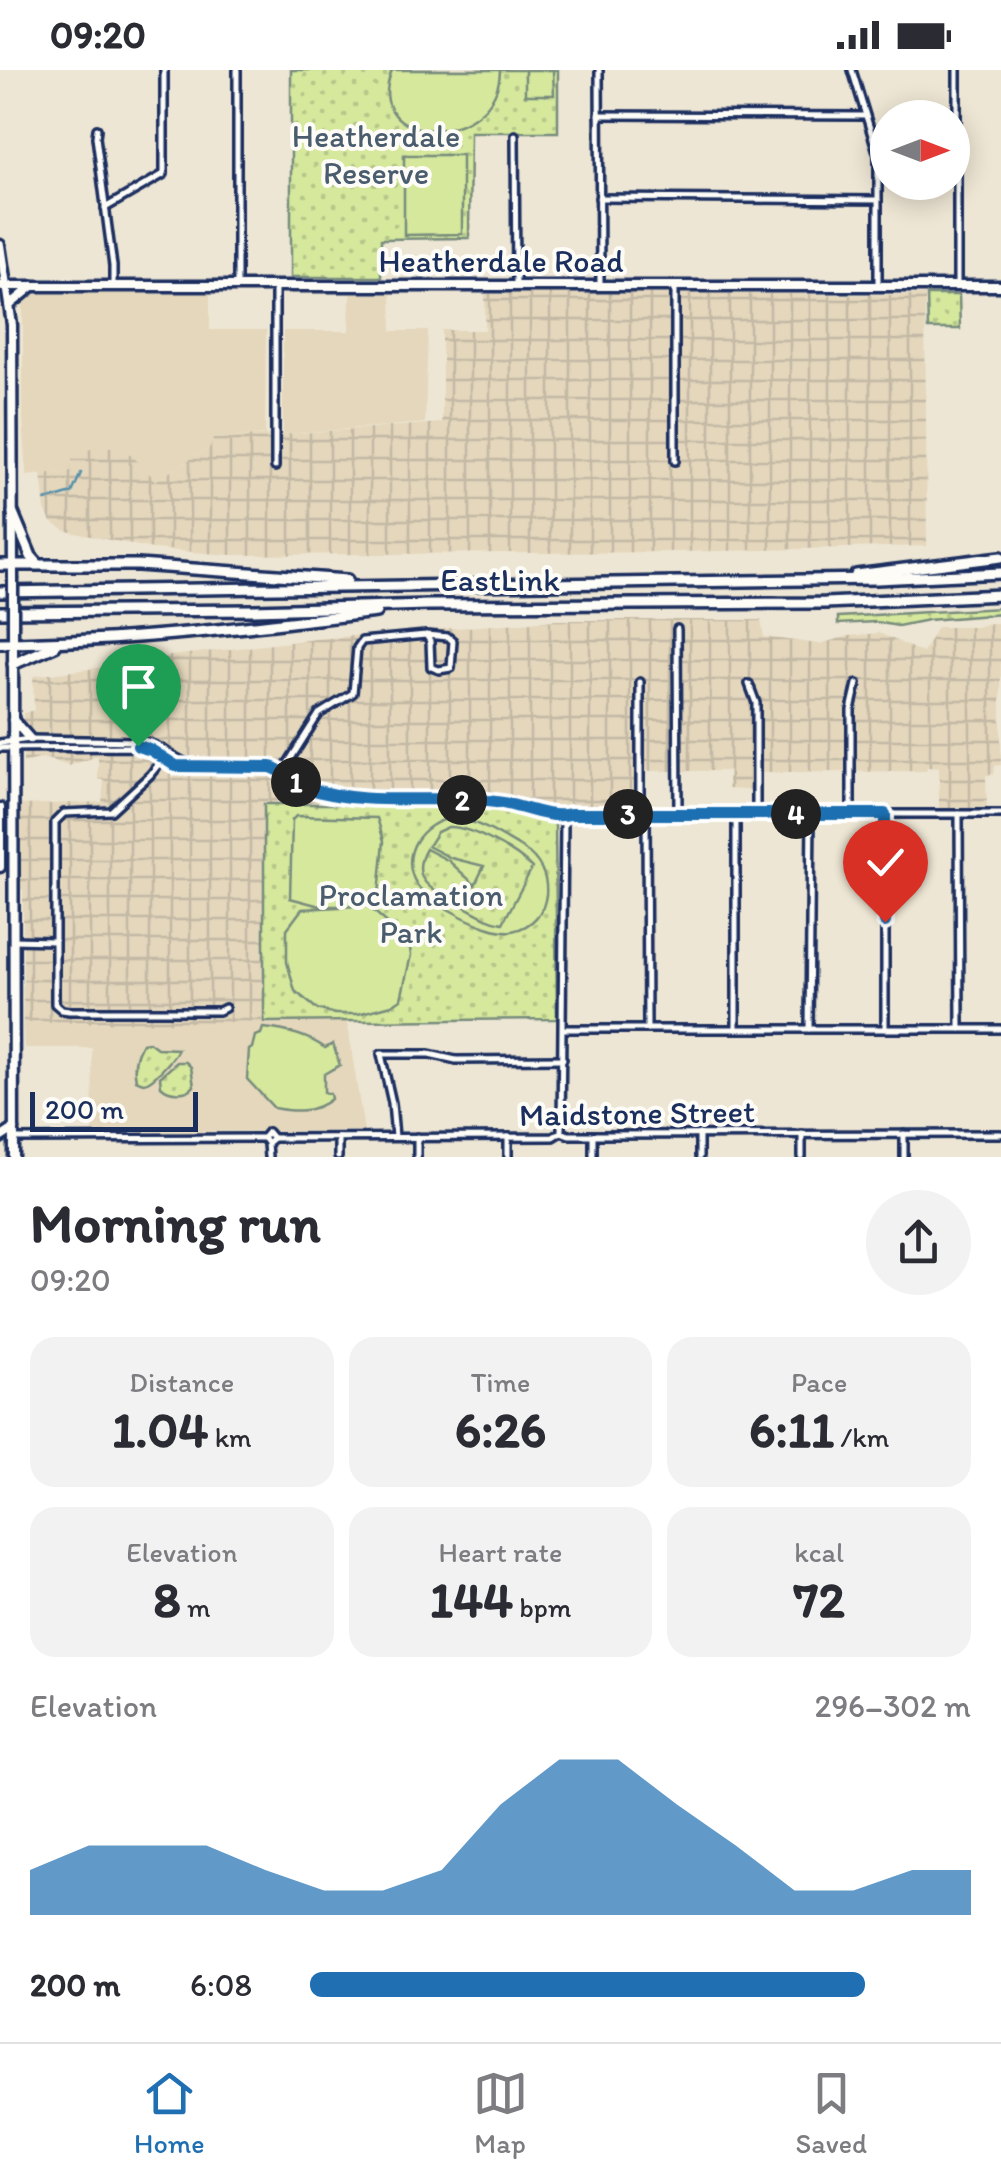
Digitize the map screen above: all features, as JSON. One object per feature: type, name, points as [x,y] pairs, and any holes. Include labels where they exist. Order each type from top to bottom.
[{"type":"highway","points":[[13,513],[38,564]]},
{"type":"highway","points":[[813,580],[1001,557]]},
{"type":"highway","points":[[0,565],[178,567],[406,584]]},
{"type":"highway","name":"EastLink","points":[[0,592],[813,580],[1001,573]]},
{"type":"highway","name":"EastLink","points":[[0,612],[824,603],[1001,595]]},
{"type":"highway","points":[[0,643],[62,643],[283,624],[428,605]]},
{"type":"highway","points":[[13,664],[62,643]]},
{"type":"main road","points":[[0,245],[10,305],[12,349],[14,1157]]},
{"type":"main road","name":"Heatherdale Road","points":[[4,286],[1001,286]]},
{"type":"main road","points":[[10,305],[33,286]]},
{"type":"main road","points":[[13,720],[30,740]]},
{"type":"main road","points":[[0,808],[0,867]]},
{"type":"main road","points":[[0,929],[13,929]]},
{"type":"main road","points":[[0,1138],[14,1134]]},
{"type":"street","points":[[105,208],[164,174],[164,70]]},
{"type":"street","points":[[237,70],[237,286]]},
{"type":"street","points":[[599,70],[600,286]]},
{"type":"street","points":[[852,70],[870,131]]},
{"type":"street","points":[[957,70],[957,286]]},
{"type":"street","points":[[599,114],[865,116]]},
{"type":"street","points":[[97,129],[112,286]]},
{"type":"street","points":[[515,135],[516,286]]},
{"type":"street","points":[[599,198],[870,200]]},
{"type":"street","points":[[878,200],[878,286]]},
{"type":"street","points":[[274,286],[276,466]]},
{"type":"street","points":[[674,286],[674,461]]},
{"type":"street","points":[[677,629],[678,814]]},
{"type":"street","points":[[283,772],[318,714],[353,693],[357,648],[362,640],[426,635],[448,636],[453,642],[451,668],[439,670],[432,666],[426,635]]},
{"type":"street","points":[[640,682],[646,1029]]},
{"type":"street","points":[[749,684],[756,703],[756,814]]},
{"type":"street","points":[[851,814],[851,710],[857,684]]},
{"type":"street","points":[[13,744],[30,740],[154,742],[165,756]]},
{"type":"street","points":[[0,745],[138,746],[194,766],[259,766],[336,795],[487,802],[565,819]]},
{"type":"street","points":[[165,756],[111,811],[64,813],[56,819],[54,999],[62,1010],[226,1008]]},
{"type":"street","points":[[562,1132],[565,819],[570,814],[1001,814]]},
{"type":"street","points":[[736,814],[736,1030]]},
{"type":"street","points":[[810,1029],[811,814]]},
{"type":"street","points":[[885,814],[885,1029]]},
{"type":"street","points":[[959,814],[960,1029]]},
{"type":"street","points":[[13,940],[54,941]]},
{"type":"street","points":[[563,1029],[1001,1029]]},
{"type":"street","points":[[394,1137],[392,1103],[381,1054],[429,1054],[456,1060],[562,1059]]},
{"type":"street","name":"Maidstone Street","points":[[14,1134],[268,1139],[554,1137],[562,1132],[1001,1134]]},
{"type":"street","points":[[699,1134],[699,1157]]},
{"type":"street","points":[[802,1134],[802,1157]]},
{"type":"street","points":[[904,1134],[904,1157]]},
{"type":"street","points":[[593,1135],[593,1157]]},
{"type":"street","points":[[417,1137],[418,1157]]},
{"type":"street","points":[[508,1137],[508,1157]]},
{"type":"street","points":[[338,1138],[338,1157]]},
{"type":"street","points":[[268,1139],[268,1157]]},
{"type":"shaded area","points":[[38,294],[210,294],[210,330],[266,330],[265,435],[213,439],[210,447],[154,482],[146,469],[74,464],[71,471],[27,476],[23,298]]},
{"type":"shaded area","points":[[350,294],[391,294],[392,331],[428,331],[425,423],[283,434],[283,331],[349,331]]},
{"type":"shaded area","points":[[485,294],[925,295],[927,546],[230,555],[153,549],[66,531],[51,522],[45,510],[41,474],[71,471],[73,453],[105,446],[122,449],[155,481],[210,447],[213,439],[442,423],[442,330],[485,330]]},
{"type":"shaded area","points":[[556,620],[761,620],[764,637],[819,644],[879,633],[923,653],[937,627],[1001,623],[1001,765],[995,766],[994,774],[986,775],[987,810],[939,811],[939,768],[927,767],[926,771],[761,773],[760,791],[728,789],[728,771],[644,771],[642,804],[629,810],[558,810],[555,821],[474,804],[265,805],[264,1022],[23,1023],[20,805],[102,802],[104,780],[98,779],[98,756],[69,766],[43,758],[23,763],[23,713],[34,710],[33,676],[315,639]]},
{"type":"shaded area","points":[[347,1021],[364,1131],[93,1132],[92,1048],[24,1048],[23,1023]]},
{"type":"green space","name":"Heatherdale Reserve","points":[[291,70],[558,70],[558,132],[470,132],[469,238],[381,239],[381,277],[291,277]]},
{"type":"green space","points":[[392,70],[500,70],[494,96],[478,114],[457,126],[434,130],[412,126],[395,115],[387,96]]},
{"type":"green space","points":[[525,70],[553,70],[554,95],[525,95]]},
{"type":"green space","points":[[404,155],[462,155],[462,234],[404,235]]},
{"type":"green space","points":[[927,295],[959,295],[960,329],[928,329]]},
{"type":"green space","points":[[1001,608],[1001,614],[898,626],[875,622],[838,624],[838,617]]},
{"type":"green space","name":"Proclamation Park","points":[[264,804],[474,804],[555,821],[557,1019],[264,1022]]},
{"type":"green space","points":[[296,816],[377,818],[384,841],[379,894],[364,906],[409,942],[411,955],[401,999],[392,1005],[358,1014],[335,1014],[317,1009],[295,991],[287,962],[287,929],[302,909],[358,906],[320,906],[290,898],[292,820]]},
{"type":"green space","points":[[462,819],[480,826],[534,858],[546,882],[543,907],[536,918],[512,931],[490,928],[461,916],[417,885],[410,862],[412,852],[423,833],[441,821]],"holes":[[[457,828],[492,841],[532,868],[503,923],[446,897],[423,879],[420,871],[426,849],[449,861],[475,885],[484,866],[451,858],[428,846],[437,832]]]},
{"type":"green space","points":[[263,1028],[296,1034],[325,1048],[333,1044],[340,1065],[324,1074],[324,1092],[331,1099],[304,1110],[274,1108],[247,1079],[249,1050]]},
{"type":"green space","points":[[149,1042],[157,1048],[178,1049],[158,1074],[143,1083],[136,1080],[135,1061],[142,1043]]},
{"type":"green space","points":[[177,1062],[186,1062],[191,1067],[194,1086],[187,1091],[173,1092],[161,1086],[160,1077]]},
{"type":"waterway","points":[[45,501],[72,493],[81,473]]},
{"type":"route","points":[[138,746],[176,766],[271,767],[309,788],[336,795],[470,800],[544,814],[885,814],[885,922]]}]
